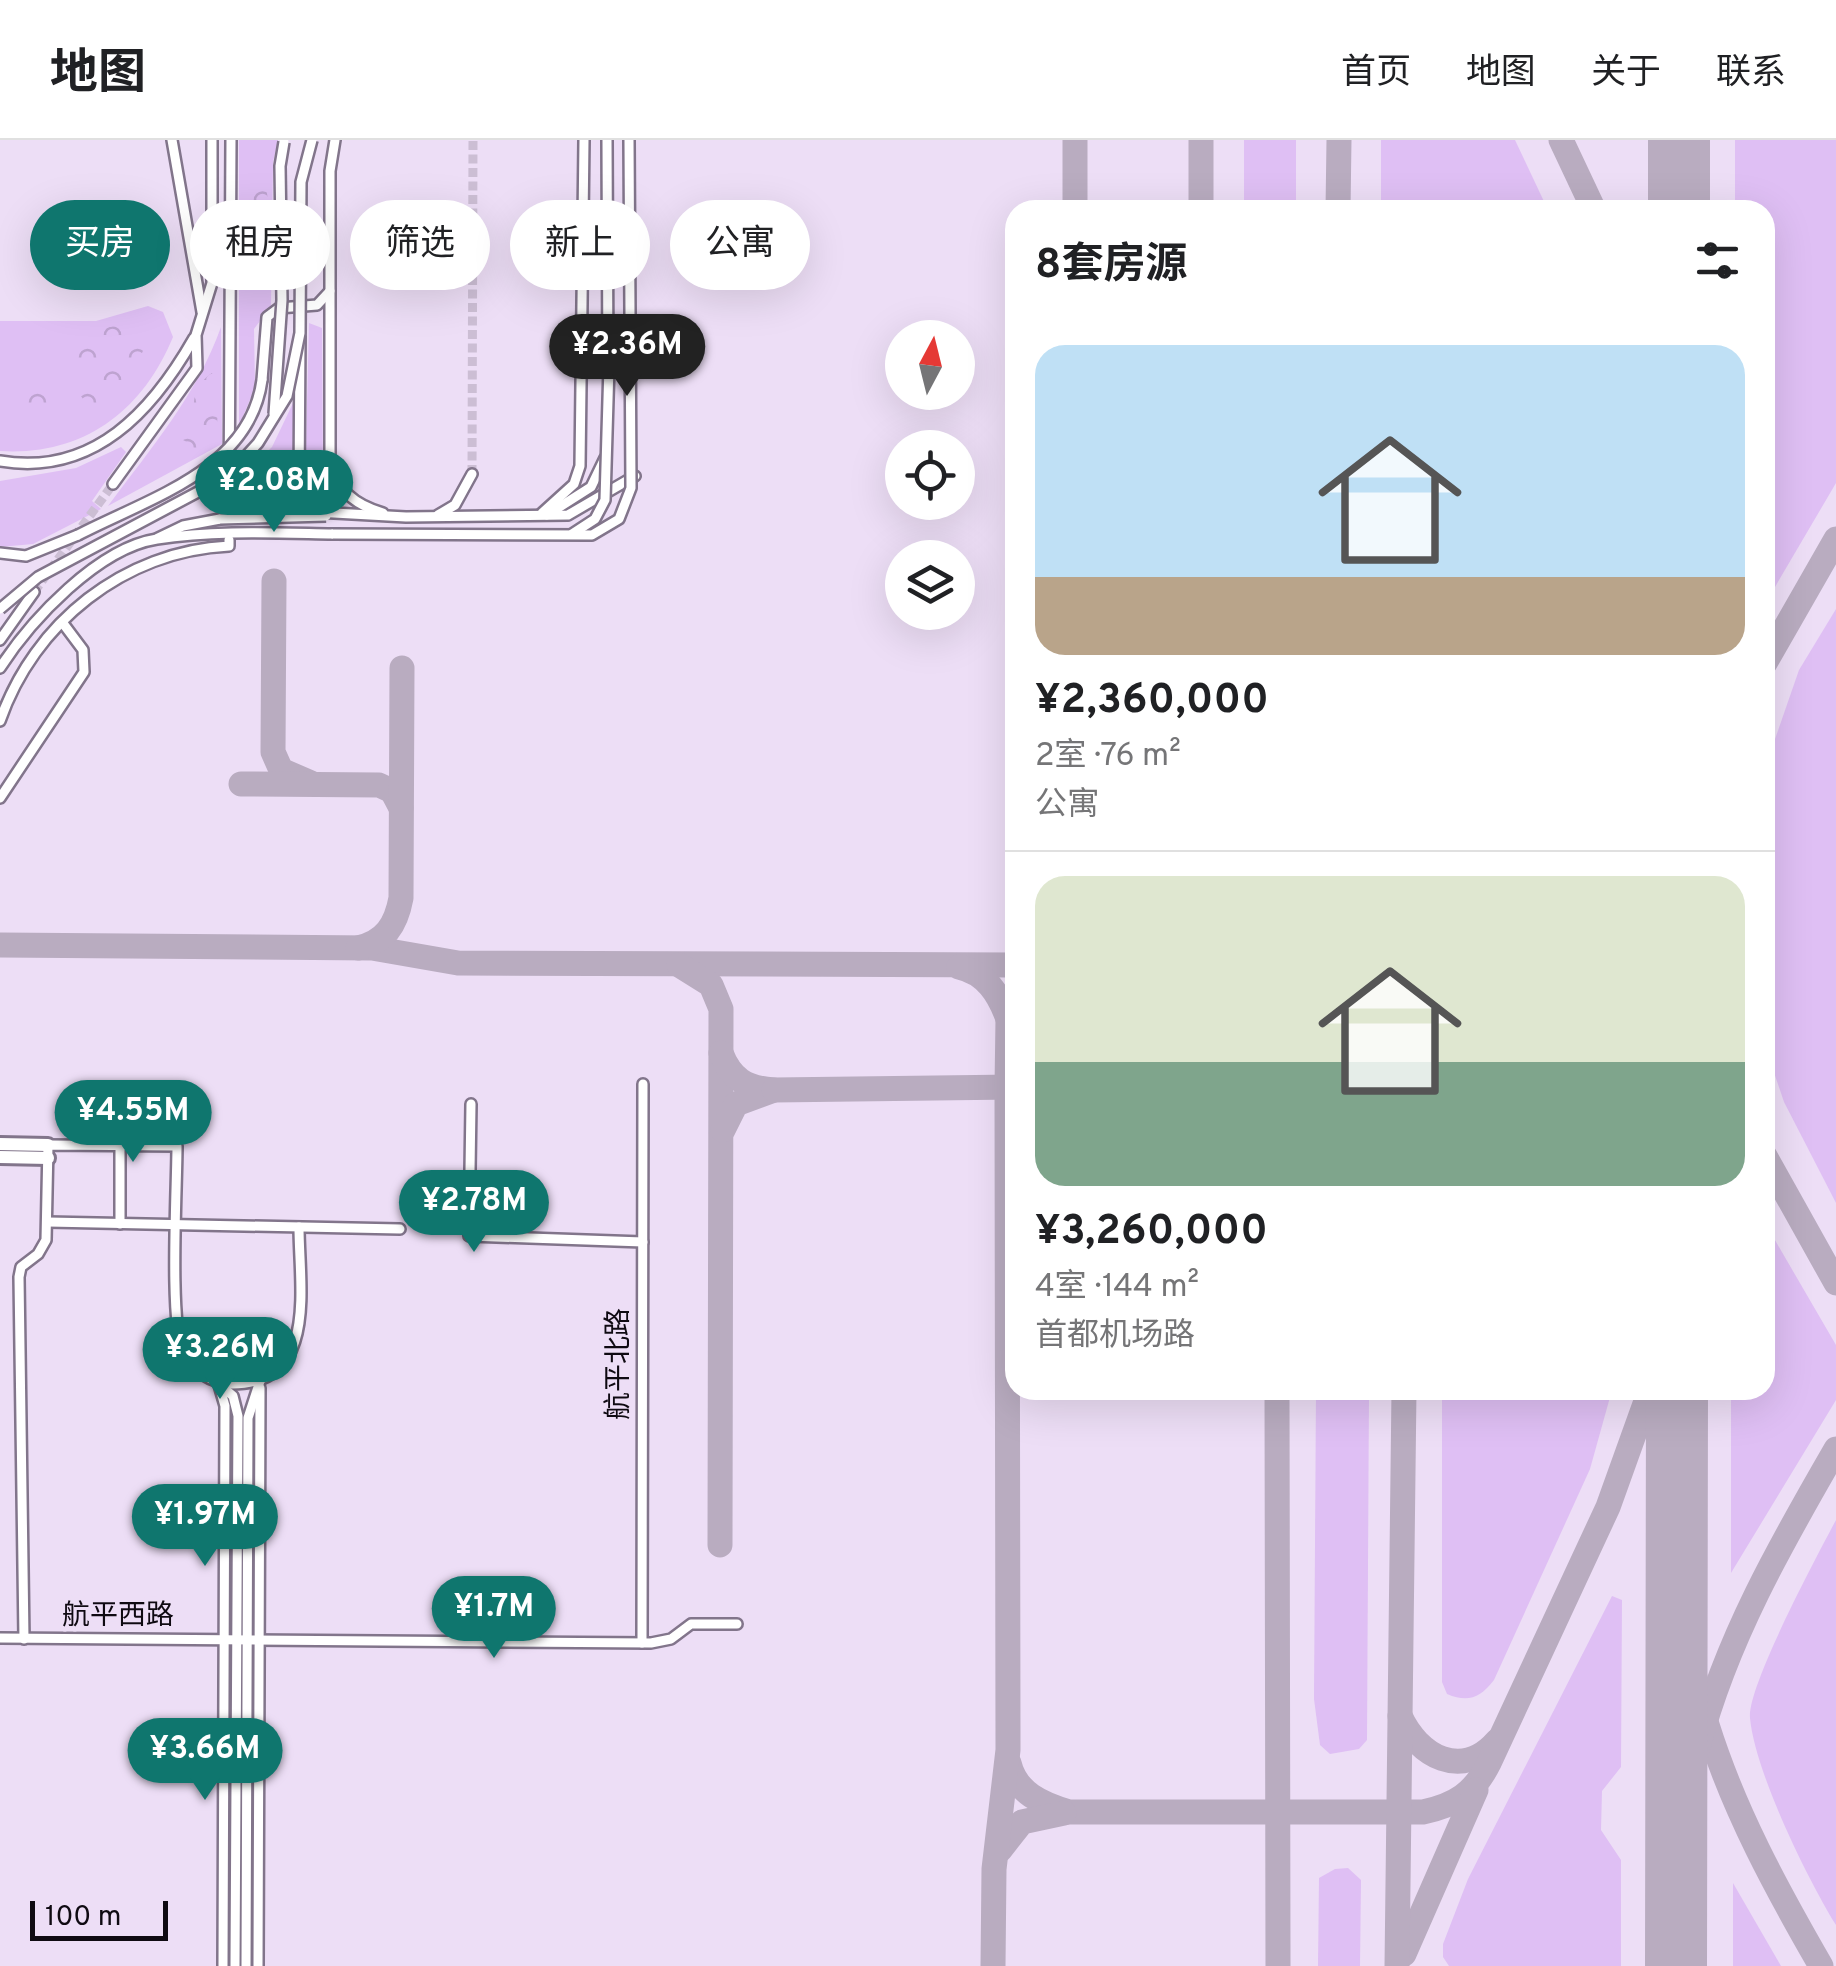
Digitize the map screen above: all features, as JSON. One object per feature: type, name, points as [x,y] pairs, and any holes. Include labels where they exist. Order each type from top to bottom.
[{"type":"highway","points":[[0,1144],[48,1152]]},
{"type":"highway","points":[[0,1156],[48,1152]]},
{"type":"street","points":[[172,140],[202,312]]},
{"type":"street","points":[[0,471],[17,463],[78,452],[126,428],[156,400],[196,335],[212,283],[212,140]]},
{"type":"street","points":[[229,508],[230,140]]},
{"type":"street","points":[[312,140],[301,182],[299,490],[309,507],[326,516]]},
{"type":"street","points":[[335,140],[330,171],[330,451],[335,478],[359,504],[406,517]]},
{"type":"street","points":[[535,517],[572,487],[580,469],[584,140]]},
{"type":"street","points":[[535,517],[553,513],[586,492],[604,464],[608,140]]},
{"type":"street","points":[[564,536],[596,519],[606,494],[608,140]]},
{"type":"street","points":[[0,668],[30,626],[65,592],[106,563],[184,526],[220,519],[574,514],[635,476],[631,140]]},
{"type":"street","points":[[151,541],[246,534],[564,536],[608,529],[625,510],[630,492],[631,140]]},
{"type":"street","points":[[273,417],[280,347],[280,166],[285,141]]},
{"type":"street","points":[[309,308],[326,300],[332,285]]},
{"type":"street","points":[[0,553],[31,555],[78,536],[222,459],[252,416],[262,380],[267,317],[279,308],[309,308],[324,314],[330,332]]},
{"type":"street","points":[[0,609],[38,578],[228,476],[250,454],[289,388],[300,334]]},
{"type":"street","points":[[113,484],[194,376],[199,356],[196,335]]},
{"type":"street","points":[[0,461],[17,463]]},
{"type":"street","points":[[430,517],[455,504],[472,474]]},
{"type":"street","points":[[0,721],[22,673],[86,598],[139,567],[190,550],[229,543]]},
{"type":"street","points":[[0,640],[34,592]]},
{"type":"street","points":[[0,798],[37,748],[84,672],[83,650],[62,622]]},
{"type":"street","name":"航平北路","points":[[642,1643],[643,1084]]},
{"type":"street","points":[[471,1104],[469,1236],[643,1242]]},
{"type":"street","points":[[120,1146],[120,1224]]},
{"type":"street","points":[[24,1638],[19,1277],[21,1266],[44,1246],[48,1152],[177,1146],[178,1337],[194,1367],[232,1396],[238,1416],[242,1519]]},
{"type":"street","points":[[48,1222],[400,1228]]},
{"type":"street","points":[[218,1383],[260,1381],[279,1370],[296,1343],[299,1227]]},
{"type":"street","points":[[258,1966],[260,1381]]},
{"type":"street","points":[[223,1966],[224,1764],[236,1640],[248,1418],[260,1381]]},
{"type":"street","points":[[218,1383],[225,1406],[224,1497],[236,1640],[241,1910],[246,1966]]},
{"type":"street","points":[[224,1497],[242,1519]]},
{"type":"street","points":[[242,1519],[260,1500]]},
{"type":"street","name":"航平西路","points":[[0,1638],[642,1643],[671,1639],[691,1624],[737,1624]]},
{"type":"street","points":[[224,1764],[241,1750]]},
{"type":"street","points":[[241,1750],[258,1764]]},
{"type":"street","points":[[236,1966],[241,1910],[258,1892]]},
{"type":"street","points":[[224,1893],[241,1910]]},
{"type":"green space","points":[[239,140],[278,140],[272,200],[239,200]]},
{"type":"green space","points":[[1244,140],[1296,140],[1296,200],[1244,200]]},
{"type":"green space","points":[[1381,140],[1515,140],[1543,200],[1381,200]]},
{"type":"green space","points":[[1735,140],[1836,140],[1836,483],[1775,587],[1775,200],[1735,200]]},
{"type":"green space","points":[[264,177],[267,200],[249,200],[246,178]]},
{"type":"green space","points":[[239,290],[271,290],[271,306],[254,329],[255,388],[239,426]]},
{"type":"green space","points":[[251,290],[264,290],[259,298],[246,312]]},
{"type":"green space","points":[[148,306],[163,312],[173,337],[145,387],[127,407],[83,437],[58,446],[0,451],[0,321],[96,321]]},
{"type":"green space","points":[[145,320],[154,326],[134,371],[108,404],[90,407],[73,380],[80,333]]},
{"type":"green space","points":[[309,323],[322,328],[323,488],[316,498],[305,488]]},
{"type":"green space","points":[[221,327],[222,444],[108,506],[186,398]]},
{"type":"green space","points":[[212,373],[218,393],[217,431],[204,440],[203,454],[196,457],[187,442],[169,433],[197,424],[195,396]]},
{"type":"green space","points":[[0,390],[56,394],[58,403],[40,418],[0,410]]},
{"type":"green space","points":[[294,401],[293,501],[239,506],[240,478],[272,447]]},
{"type":"green space","points":[[121,447],[126,452],[92,501],[101,509],[33,544],[0,547],[0,481],[76,468]]},
{"type":"green space","points":[[1836,609],[1836,1203],[1784,1102],[1775,1075],[1775,739],[1799,670]]},
{"type":"green space","points":[[1775,1240],[1836,1345],[1836,1400],[1731,1573],[1731,1400],[1775,1400]]},
{"type":"green space","points":[[1316,1400],[1369,1400],[1367,1740],[1359,1749],[1330,1754],[1320,1745],[1314,1699]]},
{"type":"green space","points":[[1442,1400],[1609,1400],[1590,1469],[1494,1680],[1479,1695],[1467,1698],[1447,1694],[1442,1682]]},
{"type":"green space","points":[[1836,1520],[1836,1925],[1797,1853],[1772,1795],[1750,1718],[1771,1650]]},
{"type":"green space","points":[[1612,1596],[1622,1600],[1621,1767],[1602,1791],[1601,1830],[1621,1860],[1621,1966],[1449,1966],[1443,1957],[1443,1944],[1468,1879]]},
{"type":"green space","points":[[1348,1868],[1361,1880],[1360,1966],[1318,1966],[1319,1878],[1335,1869]]},
{"type":"green space","points":[[1733,1883],[1781,1966],[1733,1966]]},
{"type":"taxiway","points":[[1075,140],[1075,200]]},
{"type":"taxiway","points":[[1201,140],[1201,200]]},
{"type":"taxiway","points":[[1338,200],[1339,140]]},
{"type":"taxiway","points":[[1561,140],[1589,200]]},
{"type":"taxiway","points":[[1775,646],[1836,539]]},
{"type":"taxiway","points":[[274,581],[273,752],[281,770],[311,783]]},
{"type":"taxiway","points":[[358,948],[388,931],[401,898],[402,668]]},
{"type":"taxiway","points":[[241,784],[379,785],[392,791],[401,808]]},
{"type":"taxiway","points":[[0,945],[372,948],[458,963],[1005,965]]},
{"type":"taxiway","points":[[679,965],[711,985],[721,1009],[720,1545]]},
{"type":"taxiway","points":[[959,967],[977,974],[990,986],[1005,1012]]},
{"type":"taxiway","points":[[721,1053],[741,1081],[774,1090],[736,1104],[723,1130]]},
{"type":"taxiway","points":[[774,1090],[1005,1087]]},
{"type":"taxiway","points":[[1775,1174],[1836,1283]]},
{"type":"taxiway","points":[[993,1966],[994,1869],[1008,1750],[1007,1400]]},
{"type":"taxiway","points":[[1277,1400],[1278,1966]]},
{"type":"taxiway","points":[[1397,1966],[1404,1400]]},
{"type":"taxiway","points":[[1009,1763],[1024,1790],[1069,1812],[1423,1812],[1454,1801],[1470,1790],[1489,1763],[1608,1507],[1646,1400]]},
{"type":"taxiway","points":[[1662,1400],[1677,1539]]},
{"type":"taxiway","points":[[1676,1898],[1691,1784],[1710,1707],[1757,1594],[1836,1449]]},
{"type":"taxiway","points":[[1676,1583],[1698,1690],[1718,1757],[1757,1848],[1821,1966]]},
{"type":"taxiway","points":[[1400,1716],[1418,1742],[1442,1758],[1470,1760],[1497,1741]]},
{"type":"taxiway","points":[[1404,1954],[1476,1790]]},
{"type":"taxiway","points":[[1000,1850],[1022,1822],[1064,1813]]},
{"type":"runway","points":[[1679,140],[1679,200]]},
{"type":"runway","points":[[1676,1966],[1677,1400]]},
{"type":"tunnel","points":[[472,474],[473,140]]},
{"type":"tunnel","points":[[34,592],[113,484]]}]
